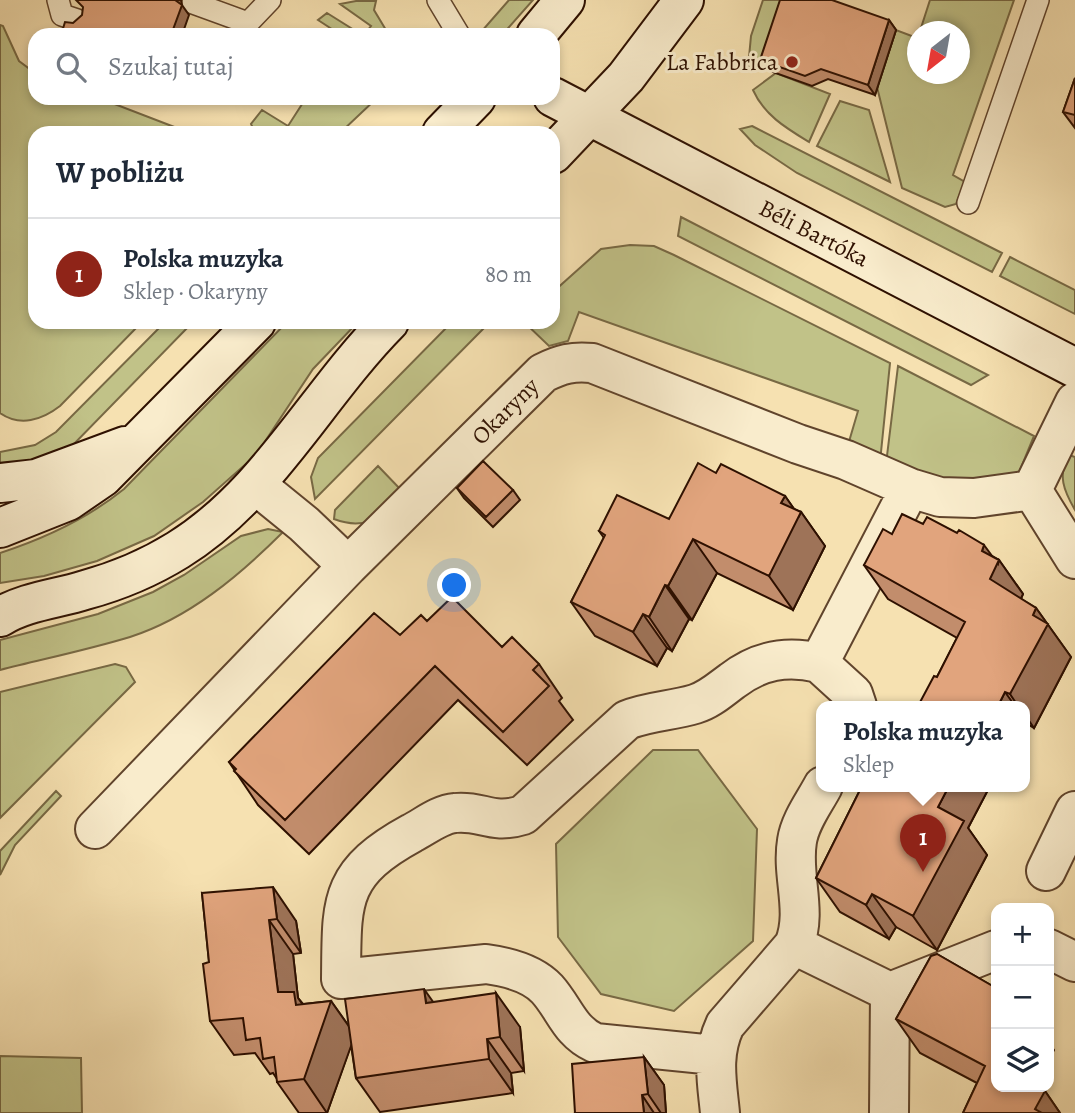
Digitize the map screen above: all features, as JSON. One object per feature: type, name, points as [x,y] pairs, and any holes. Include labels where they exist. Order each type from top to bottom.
[{"type":"street","points":[[542,28],[565,0]]},
{"type":"street","points":[[560,147],[646,53],[684,0]]},
{"type":"street","name":"Béli Bartóka","points":[[560,101],[1075,368]]},
{"type":"street","points":[[449,126],[469,105]]},
{"type":"street","points":[[0,528],[45,512],[86,490],[140,440],[249,329]]},
{"type":"street","points":[[5,610],[86,590],[153,564],[222,518],[256,485],[346,368],[382,329]]},
{"type":"street","name":"Okaryny","points":[[95,829],[348,566],[543,373],[573,361],[592,363],[798,444],[846,460],[910,488],[940,497],[974,499],[1032,490]]},
{"type":"street","points":[[1075,402],[1032,490],[1075,559]]},
{"type":"street","points":[[0,483],[36,479],[140,440]]},
{"type":"street","points":[[256,485],[348,566]]},
{"type":"street","points":[[819,663],[910,488]]},
{"type":"street","points":[[714,1055],[595,1043],[580,1036],[547,989],[529,976],[504,967],[486,964],[341,979],[343,906],[353,881],[391,845],[452,813],[491,820],[507,820],[523,815],[627,720],[645,712],[695,704],[740,674],[774,660],[796,657],[819,663],[853,694],[855,701]]},
{"type":"street","points":[[720,1113],[714,1055],[725,1025],[794,945],[800,930],[796,842],[820,792]]},
{"type":"street","points":[[1046,871],[1075,811]]},
{"type":"street","points":[[794,945],[890,992],[991,952]]},
{"type":"street","points":[[1054,952],[1075,962]]},
{"type":"street","points":[[889,1113],[890,992]]},
{"type":"lane","points":[[58,0],[62,15],[77,20]]},
{"type":"lane","points":[[243,28],[270,0]]},
{"type":"lane","points":[[438,0],[455,28]]},
{"type":"lane","points":[[968,204],[1038,0]]},
{"type":"lane","points":[[193,3],[240,28]]},
{"type":"green space","points":[[509,0],[533,0],[508,28],[484,28]]},
{"type":"green space","points":[[763,0],[791,0],[765,60],[748,68],[751,36]]},
{"type":"green space","points":[[930,0],[1014,0],[953,175],[965,182],[956,204],[945,207],[902,188],[877,87],[896,30],[907,34],[907,84],[970,84],[970,21],[923,21]]},
{"type":"green space","points":[[376,1],[374,10],[385,28],[369,28],[371,26],[340,4]]},
{"type":"green space","points":[[327,13],[351,28],[330,28],[318,20]]},
{"type":"green space","points":[[0,25],[3,26],[19,61],[28,68],[28,105],[117,105],[172,126],[28,126],[28,329],[135,329],[60,406],[46,415],[23,421],[0,413]]},
{"type":"green space","points":[[776,73],[830,94],[809,142],[769,114],[753,90]]},
{"type":"green space","points":[[840,101],[869,110],[890,182],[817,146]]},
{"type":"green space","points":[[302,105],[370,105],[347,126],[288,126]]},
{"type":"green space","points":[[262,110],[288,126],[252,126]]},
{"type":"green space","points":[[752,126],[1002,253],[992,272],[797,173],[755,145],[740,129]]},
{"type":"green space","points":[[681,217],[988,375],[971,385],[678,236]]},
{"type":"green space","points":[[630,245],[654,246],[890,363],[880,462],[848,445],[858,411],[579,312],[568,341],[549,346],[531,329],[560,329],[560,286],[601,249]]},
{"type":"green space","points":[[1010,257],[1075,290],[1075,314],[1000,276]]},
{"type":"green space","points":[[158,329],[186,329],[62,454],[0,469],[0,452],[35,445],[56,432]]},
{"type":"green space","points":[[280,329],[351,329],[313,369],[256,455],[203,502],[154,536],[97,561],[44,576],[0,583],[0,553],[65,527],[124,489]]},
{"type":"green space","points":[[445,329],[483,329],[315,499],[311,477],[318,458]]},
{"type":"green space","points":[[898,366],[1034,436],[1018,475],[949,483],[886,464]]},
{"type":"green space","points":[[1069,455],[1075,457],[1075,510],[1063,483],[1063,469]]},
{"type":"green space","points":[[378,466],[403,492],[373,519],[356,524],[334,519],[335,510]]},
{"type":"green space","points":[[268,529],[283,532],[231,580],[173,619],[130,637],[0,670],[0,640],[98,614],[153,592],[184,575],[241,536]]},
{"type":"green space","points":[[115,664],[126,667],[135,682],[0,818],[0,692]]},
{"type":"green space","points":[[653,750],[698,750],[757,829],[753,941],[674,1011],[601,994],[558,937],[556,844]]},
{"type":"green space","points":[[56,791],[61,796],[15,845],[0,875],[0,851]]},
{"type":"green space","points":[[0,1056],[81,1058],[82,1113],[0,1113]]},
{"type":"building","points":[[76,0],[175,0],[182,5],[174,28],[63,28],[65,22],[73,23],[82,15],[83,7]]},
{"type":"building","points":[[780,0],[832,0],[889,20],[868,85],[821,69],[805,76],[760,60]]},
{"type":"building","points":[[1075,78],[1075,115],[1063,112]]},
{"type":"building","points":[[483,461],[513,490],[486,517],[457,488]]},
{"type":"building","points":[[698,463],[716,473],[721,464],[785,496],[781,503],[801,512],[769,576],[693,539],[649,617],[643,614],[633,632],[571,602],[605,535],[599,531],[617,495],[669,519]]},
{"type":"building","points":[[902,514],[923,524],[927,517],[957,533],[959,530],[984,545],[982,551],[999,560],[990,579],[1036,608],[1033,615],[1048,624],[1010,694],[1005,692],[1000,701],[921,701],[934,676],[937,677],[965,622],[864,565],[883,529],[892,534]]},
{"type":"building","points":[[452,597],[502,647],[512,637],[539,664],[533,670],[549,686],[503,732],[435,666],[285,820],[234,771],[236,769],[229,762],[374,613],[400,635],[421,615],[427,621]]},
{"type":"building","points":[[859,792],[946,792],[938,807],[964,821],[913,916],[872,894],[866,905],[816,878]]},
{"type":"building","points":[[273,887],[277,919],[269,920],[278,992],[294,992],[296,1005],[331,1001],[304,1079],[277,1082],[274,1057],[263,1059],[260,1038],[246,1040],[243,1018],[210,1021],[203,964],[209,962],[202,893]]},
{"type":"building","points":[[937,954],[991,985],[991,1092],[1044,1092],[1035,1109],[1042,1113],[963,1113],[985,1066],[896,1019],[931,956]]},
{"type":"building","points":[[424,989],[426,1003],[496,993],[500,1037],[487,1039],[489,1059],[356,1078],[345,999]]},
{"type":"building","points":[[644,1057],[648,1094],[642,1095],[644,1113],[575,1113],[572,1064]]},
{"type":"place","name":"La Fabbrica","points":[[792,62]]},
{"type":"place","name":"Polska muzyka","points":[[923,872]]}]
